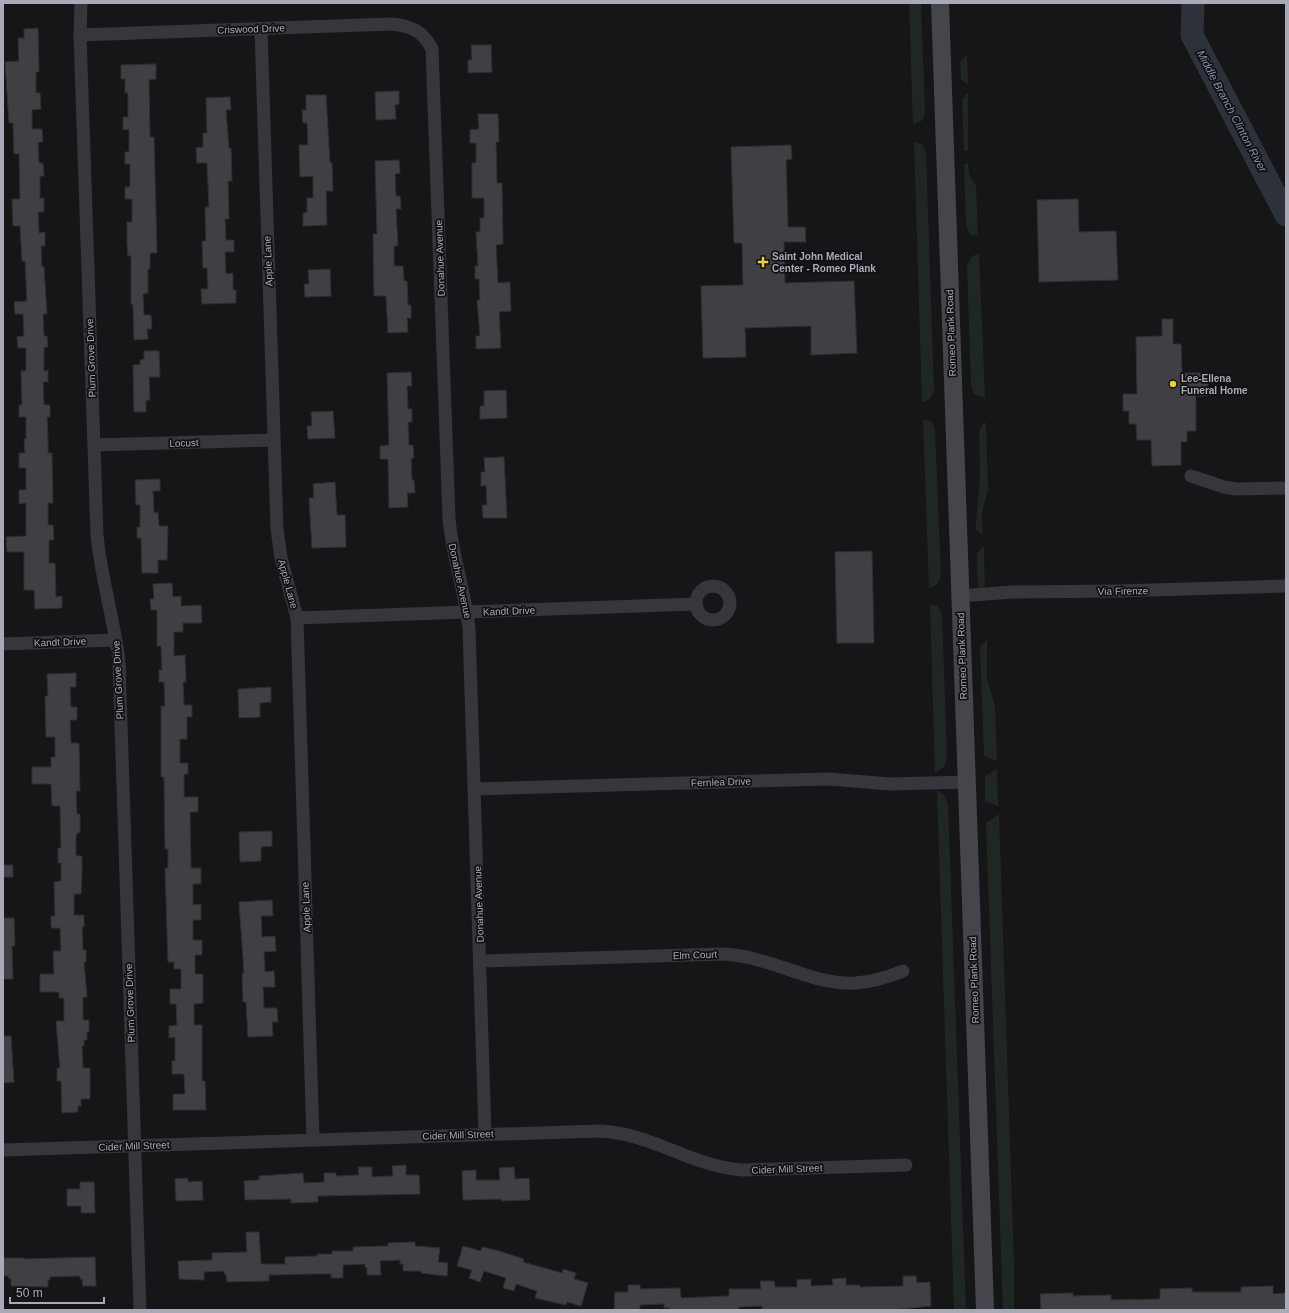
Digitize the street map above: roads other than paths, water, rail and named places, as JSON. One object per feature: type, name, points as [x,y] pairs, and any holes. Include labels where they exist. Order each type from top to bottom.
[{"type":"main road","name":"Romeo Plank Road","points":[[940,3],[984,1310]]},
{"type":"street","name":"Plum Grove Drive","points":[[81,3],[80,34],[99,557],[116,640],[119,670],[140,1310]]},
{"type":"street","name":"Criswood Drive","points":[[80,34],[392,24],[412,28],[421,33]]},
{"type":"street","name":"Apple Lane","points":[[260,29],[279,545],[297,618],[313,1140]]},
{"type":"street","name":"Donahue Avenue","points":[[421,33],[427,39],[434,58],[449,518],[452,548],[468,612],[481,961],[485,1134]]},
{"type":"street","name":"Locust","points":[[94,445],[274,440]]},
{"type":"street","points":[[1191,476],[1224,487],[1286,488]]},
{"type":"street","name":"Via Firenze","points":[[960,596],[1012,592],[1118,591],[1286,586]]},
{"type":"street","name":"Kandt Drive","points":[[297,618],[696,604]]},
{"type":"street","name":"Kandt Drive","points":[[3,644],[116,640]]},
{"type":"street","name":"Fernlea Drive","points":[[474,789],[828,779],[890,784],[967,782]]},
{"type":"street","name":"Elm Court","points":[[481,961],[725,954],[759,960],[802,975],[839,982],[856,983],[873,980],[903,971]]},
{"type":"street","name":"Cider Mill Street","points":[[3,1150],[485,1134],[618,1132],[648,1140],[711,1165],[738,1170],[906,1165]]},
{"type":"waterway","name":"Middle Branch Clinton River","points":[[1193,3],[1192,35],[1286,215]]},
{"type":"place","name":"Saint John Medical Center - Romeo Plank","points":[[763,262]]},
{"type":"place","name":"Lee-Ellena Funeral Home","points":[[1173,384]]}]
